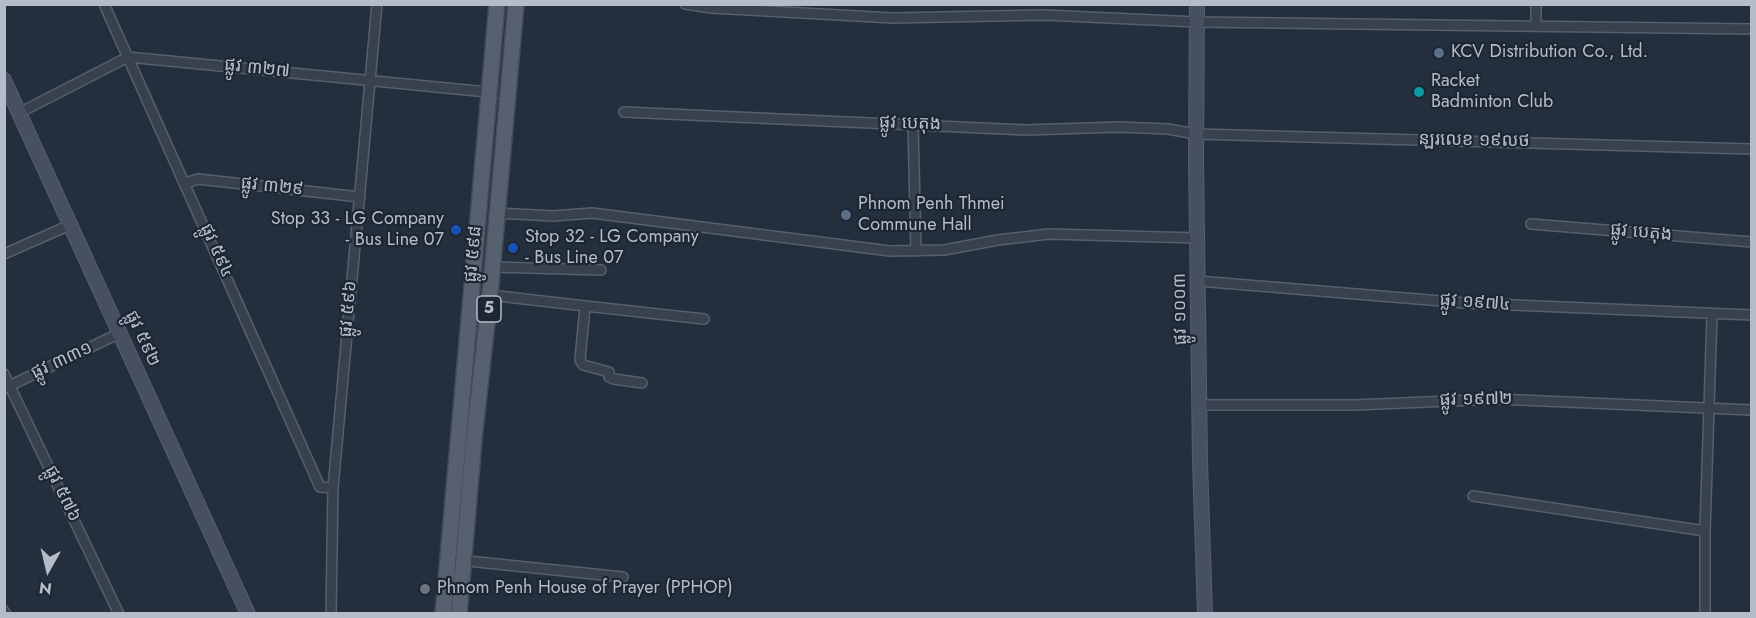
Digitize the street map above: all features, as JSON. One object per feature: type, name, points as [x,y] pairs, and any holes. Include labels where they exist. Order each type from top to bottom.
[{"type":"main road","name":"ផ្លូវ ៥៩៨","points":[[459,614],[455,560],[497,4]]},
{"type":"main road","name":"ផ្លូវ ៥៩៨","points":[[443,614],[455,560],[490,295],[516,4]]},
{"type":"street","name":"ផ្លូវ ៥៩៤","points":[[104,4],[320,487],[333,488]]},
{"type":"street","name":"ផ្លូវ ៥៩៦","points":[[331,614],[333,488],[377,4]]},
{"type":"street","points":[[685,4],[843,17],[1044,15],[1197,22],[1752,28]]},
{"type":"street","name":"ផ្លូវ ១០០៣","points":[[1197,4],[1199,405],[1205,614]]},
{"type":"street","points":[[1536,4],[1536,26]]},
{"type":"street","name":"ផ្លូវ ៣២៧","points":[[128,57],[508,94]]},
{"type":"street","points":[[19,113],[128,57]]},
{"type":"street","name":"ផ្លូវ ៥៩២","points":[[4,80],[248,614]]},
{"type":"street","name":"ផ្លូវ បេតុង","points":[[624,112],[1026,130],[1119,127],[1168,129],[1196,134]]},
{"type":"street","points":[[913,124],[915,251]]},
{"type":"street","name":"ន្ឡរលេខ ១៩លថ","points":[[1196,134],[1752,148]]},
{"type":"street","name":"ផ្លូវ ៣២៩","points":[[186,183],[198,179],[360,197]]},
{"type":"street","points":[[497,213],[554,216],[592,213],[864,249],[915,251],[944,250],[1049,234],[1198,238]]},
{"type":"street","name":"ផ្លូវ បេតុង","points":[[1531,224],[1752,242]]},
{"type":"street","points":[[4,254],[70,225]]},
{"type":"street","points":[[493,267],[601,270]]},
{"type":"street","name":"ផ្លូវ ១៩៧៤","points":[[1198,281],[1466,303],[1752,315]]},
{"type":"street","points":[[490,295],[704,319]]},
{"type":"street","points":[[585,306],[580,360],[583,365],[604,369],[609,372],[609,378],[642,383]]},
{"type":"street","points":[[1705,614],[1705,531],[1712,315]]},
{"type":"street","name":"ផ្លូវ ៣៣១","points":[[7,387],[120,333]]},
{"type":"street","name":"ផ្លូវ ៥៧៦","points":[[4,374],[7,387],[119,614]]},
{"type":"street","name":"ផ្លូវ ១៩៧២","points":[[1199,405],[1355,405],[1497,399],[1752,410]]},
{"type":"street","points":[[1473,496],[1705,531]]},
{"type":"street","points":[[455,560],[623,577]]},
{"type":"place","name":"KCV Distribution Co., Ltd.","points":[[1439,53]]},
{"type":"place","name":"Racket Badminton Club","points":[[1419,92]]},
{"type":"place","name":"Phnom Penh Thmei Commune Hall","points":[[846,215]]},
{"type":"place","name":"Stop 33 - LG Company - Bus Line 07","points":[[456,230]]},
{"type":"place","name":"Stop 32 - LG Company - Bus Line 07","points":[[513,248]]},
{"type":"place","name":"Phnom Penh House of Prayer (PPHOP)","points":[[425,589]]}]
